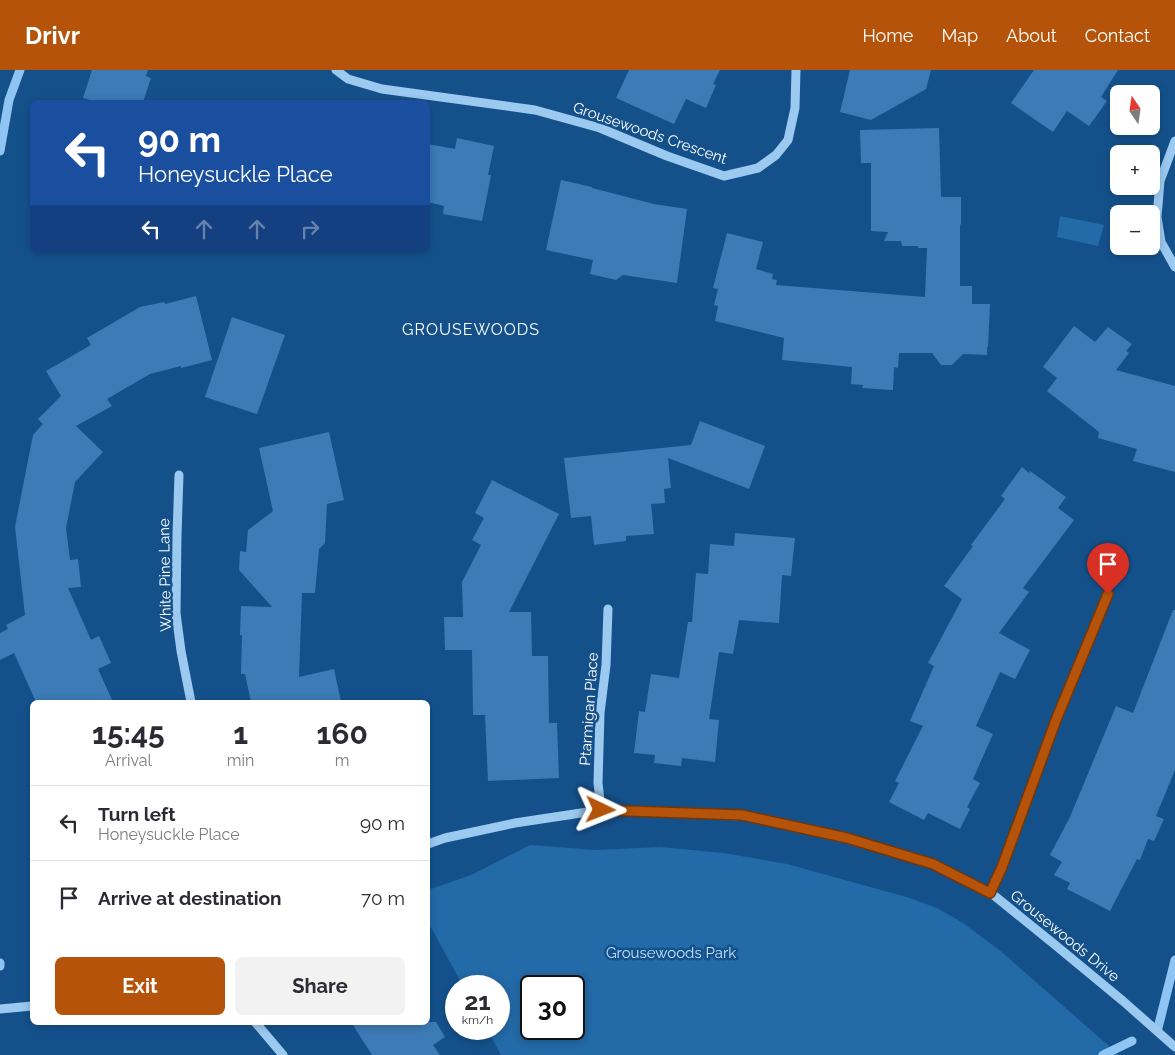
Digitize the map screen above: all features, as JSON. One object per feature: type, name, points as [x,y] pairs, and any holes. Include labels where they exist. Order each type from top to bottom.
[{"type":"street","name":"Grousewoods Crescent","points":[[336,70],[348,79],[382,89],[535,110],[600,128],[667,156],[724,176],[758,168],[776,155],[788,140],[795,108],[796,70]]},
{"type":"street","points":[[1175,142],[1160,181],[1157,216],[1161,242],[1175,267]]},
{"type":"street","name":"White Pine Lane","points":[[179,475],[176,614],[191,700]]},
{"type":"street","points":[[990,893],[1002,867],[1056,720],[1108,594]]},
{"type":"street","name":"Ptarmigan Place","points":[[601,810],[598,782],[600,723],[606,665],[608,609]]},
{"type":"street","name":"Grousewoods Drive","points":[[430,843],[445,838],[515,823],[601,810],[742,815],[847,838],[933,864],[990,893],[1123,1001],[1175,1048]]},
{"type":"street","points":[[0,1009],[30,1006]]},
{"type":"street","points":[[258,1025],[283,1055]]},
{"type":"green space","points":[[1060,216],[1104,225],[1098,246],[1057,237]]},
{"type":"green space","name":"Grousewoods Park","points":[[530,845],[596,850],[660,847],[724,853],[787,864],[910,898],[937,908],[963,923],[1003,953],[1118,1054],[501,1055],[493,1040],[510,1040],[510,975],[457,975],[430,926],[430,889],[471,875]]},
{"type":"building","points":[[92,70],[148,70],[146,76],[151,78],[144,100],[90,100],[83,98]]},
{"type":"building","points":[[629,70],[720,70],[713,84],[716,85],[706,108],[686,99],[674,124],[616,98]]},
{"type":"building","points":[[850,70],[931,70],[926,89],[871,120],[840,112]]},
{"type":"building","points":[[1034,70],[1118,70],[1101,97],[1107,101],[1089,126],[1067,111],[1053,132],[1011,103]]},
{"type":"building","points":[[939,128],[941,197],[961,197],[960,286],[972,286],[972,304],[990,304],[987,355],[963,354],[952,365],[941,365],[932,353],[899,353],[898,368],[894,367],[893,390],[862,388],[863,385],[851,384],[852,367],[782,360],[784,338],[715,321],[718,306],[714,305],[718,289],[713,288],[727,233],[763,242],[756,269],[773,274],[772,279],[777,280],[776,285],[925,297],[927,248],[902,246],[901,241],[884,241],[888,232],[871,231],[871,163],[861,163],[860,130]]},
{"type":"building","points":[[457,138],[494,146],[488,175],[491,175],[482,221],[443,214],[444,206],[430,202],[430,144],[455,149]]},
{"type":"building","points":[[561,180],[654,204],[687,209],[677,283],[623,275],[616,280],[590,274],[593,260],[546,250]]},
{"type":"building","points":[[196,296],[212,360],[150,374],[107,399],[112,406],[76,426],[103,452],[75,482],[66,528],[70,560],[78,559],[81,587],[68,588],[91,640],[99,636],[111,663],[98,669],[112,700],[35,700],[14,653],[0,660],[0,633],[8,629],[6,625],[25,615],[15,527],[33,435],[43,424],[38,419],[61,396],[46,371],[91,345],[87,338],[140,307],[164,302],[165,304]]},
{"type":"building","points":[[232,317],[285,335],[257,414],[205,397]]},
{"type":"building","points":[[1074,326],[1095,342],[1108,327],[1132,344],[1126,351],[1129,353],[1116,370],[1175,386],[1175,472],[1133,461],[1137,449],[1098,438],[1099,432],[1047,391],[1057,378],[1043,367]]},
{"type":"building","points":[[700,421],[765,446],[749,489],[668,458],[671,488],[664,489],[665,503],[651,504],[654,534],[626,536],[626,541],[594,545],[591,516],[571,518],[564,458],[691,445]]},
{"type":"building","points":[[329,432],[344,500],[327,504],[325,543],[319,549],[315,593],[302,593],[299,677],[334,669],[341,700],[251,700],[245,674],[241,674],[241,606],[272,607],[239,570],[240,551],[246,552],[248,530],[273,511],[259,448]]},
{"type":"building","points":[[1022,467],[1066,497],[1058,508],[1074,520],[1023,588],[1029,592],[999,633],[1030,650],[1015,679],[1000,672],[976,726],[993,734],[973,779],[980,783],[967,807],[970,809],[960,829],[928,813],[924,820],[889,802],[899,783],[895,781],[923,726],[910,721],[934,666],[928,663],[962,599],[944,586],[1005,499],[1001,496]]},
{"type":"building","points":[[492,480],[559,514],[509,612],[531,612],[532,656],[548,656],[549,723],[557,723],[559,778],[488,781],[485,715],[473,715],[472,650],[445,650],[444,617],[463,617],[462,582],[481,545],[472,540],[484,518],[475,513]]},
{"type":"building","points":[[735,533],[795,538],[791,576],[782,575],[779,623],[739,620],[733,654],[719,652],[709,719],[719,720],[715,762],[682,758],[681,766],[654,763],[655,755],[634,753],[639,711],[645,712],[651,674],[679,678],[688,622],[692,622],[696,573],[708,574],[710,544],[734,546]]},
{"type":"building","points":[[1173,610],[1175,610],[1175,770],[1156,816],[1164,819],[1154,841],[1148,839],[1140,860],[1137,859],[1110,911],[1067,889],[1070,883],[1054,875],[1062,862],[1050,855],[1070,817],[1116,706],[1133,713]]},
{"type":"building","points":[[430,1022],[436,1022],[445,1037],[433,1045],[440,1055],[372,1055],[353,1025],[430,1025]]},
{"type":"waterway","points":[[0,151],[9,100],[20,70]]},
{"type":"waterway","points":[[1158,1028],[1175,960]]},
{"type":"waterway","points":[[1103,1055],[1132,1041]]},
{"type":"district","name":"GROUSEWOODS","points":[[471,329]]},
{"type":"route","points":[[601,810],[742,815],[847,838],[933,864],[990,893],[1002,867],[1056,720],[1108,594]]}]
